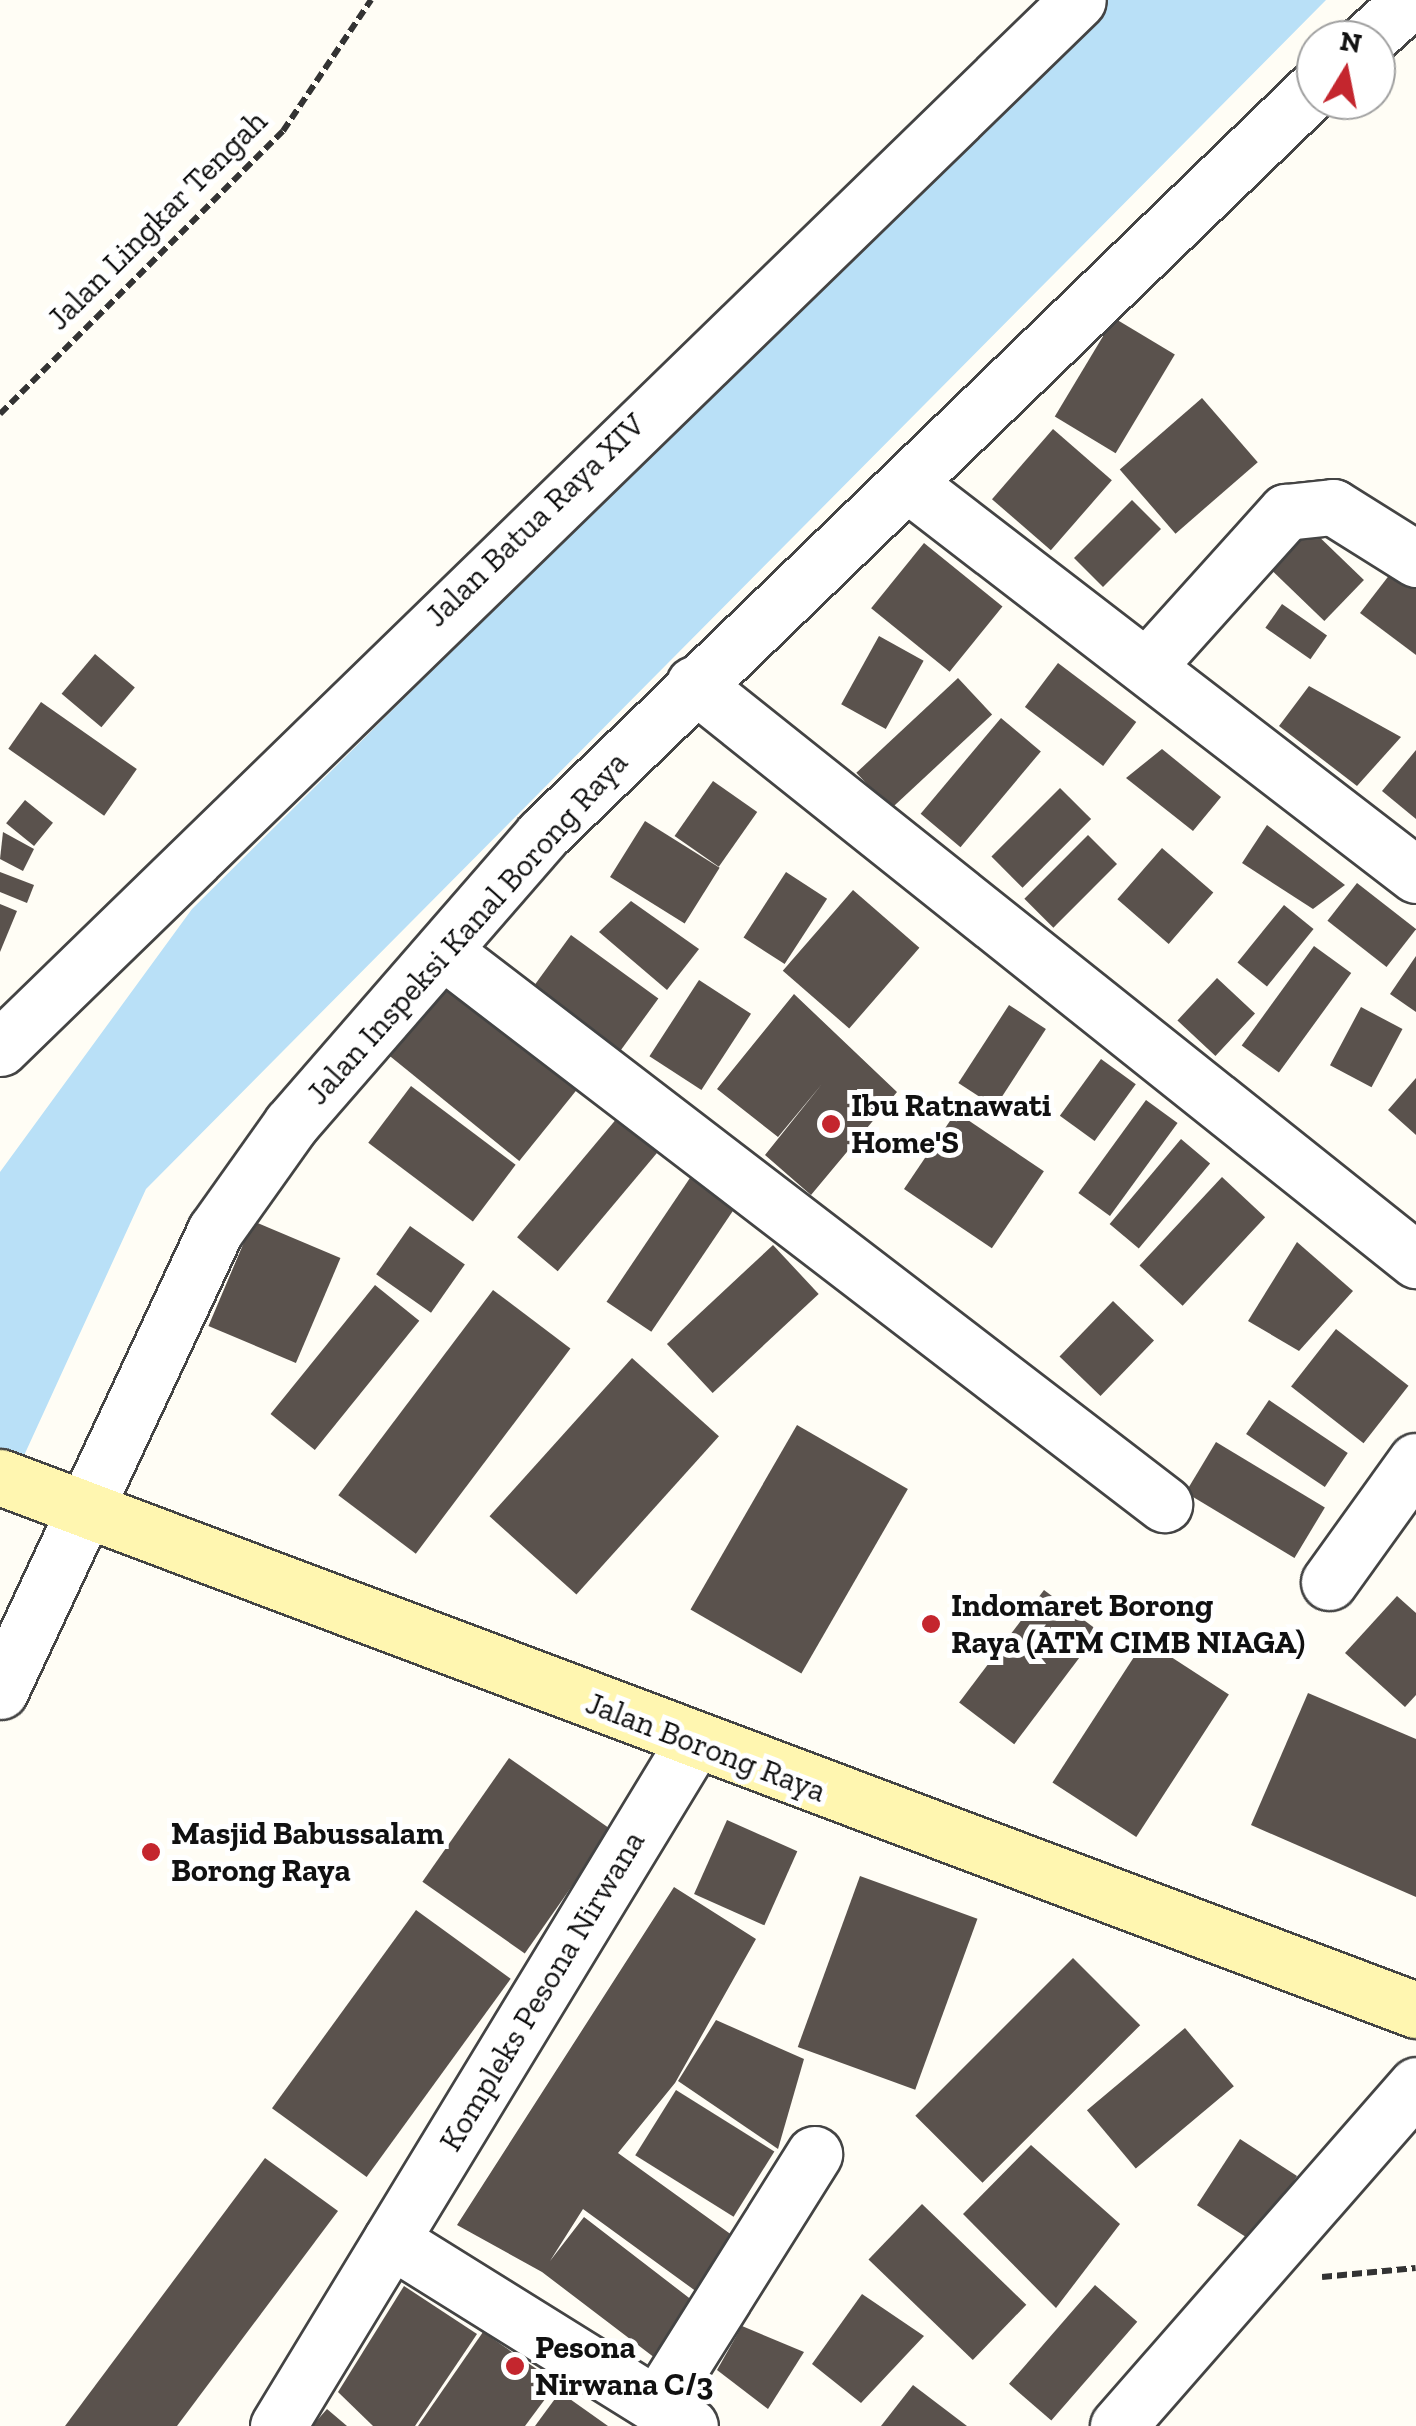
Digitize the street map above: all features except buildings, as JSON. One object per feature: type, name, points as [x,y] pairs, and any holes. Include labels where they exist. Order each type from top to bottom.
[{"type":"main road","name":"Jalan Borong Raya","points":[[0,1477],[693,1743],[1416,2010]]},
{"type":"street","name":"Jalan Batua Raya XIV","points":[[0,1048],[1078,0]]},
{"type":"street","points":[[1389,20],[1411,0]]},
{"type":"street","name":"Jalan Inspeksi Kanal Borong Raya","points":[[0,1691],[68,1502],[215,1231],[291,1124],[442,951],[694,684],[912,488],[1044,344],[1296,106]]},
{"type":"street","points":[[912,488],[1148,664],[1416,874]]},
{"type":"street","points":[[1148,664],[1296,508],[1345,512],[1416,560]]},
{"type":"street","points":[[694,684],[1416,1260]]},
{"type":"street","points":[[442,951],[1164,1504]]},
{"type":"street","points":[[1328,1582],[1416,1461]]},
{"type":"street","name":"Kompleks Pesona Nirwana","points":[[278,2426],[693,1743]]},
{"type":"street","points":[[1118,2426],[1416,2085]]},
{"type":"street","points":[[392,2240],[674,2414],[814,2154]]},
{"type":"path","name":"Jalan Lingkar Tengah","points":[[0,414],[283,131],[372,0]]},
{"type":"water","points":[[1108,0],[1326,0],[1306,20],[1296,20],[1296,30],[146,1189],[0,1508],[0,1172],[192,909]]},
{"type":"place","name":"Ibu Ratnawati Home'S","points":[[831,1124]]},
{"type":"place","name":"Indomaret Borong Raya (ATM CIMB NIAGA)","points":[[931,1624]]},
{"type":"place","name":"Masjid Babussalam Borong Raya","points":[[151,1852]]},
{"type":"place","name":"Pesona Nirwana C/3","points":[[515,2366]]}]
